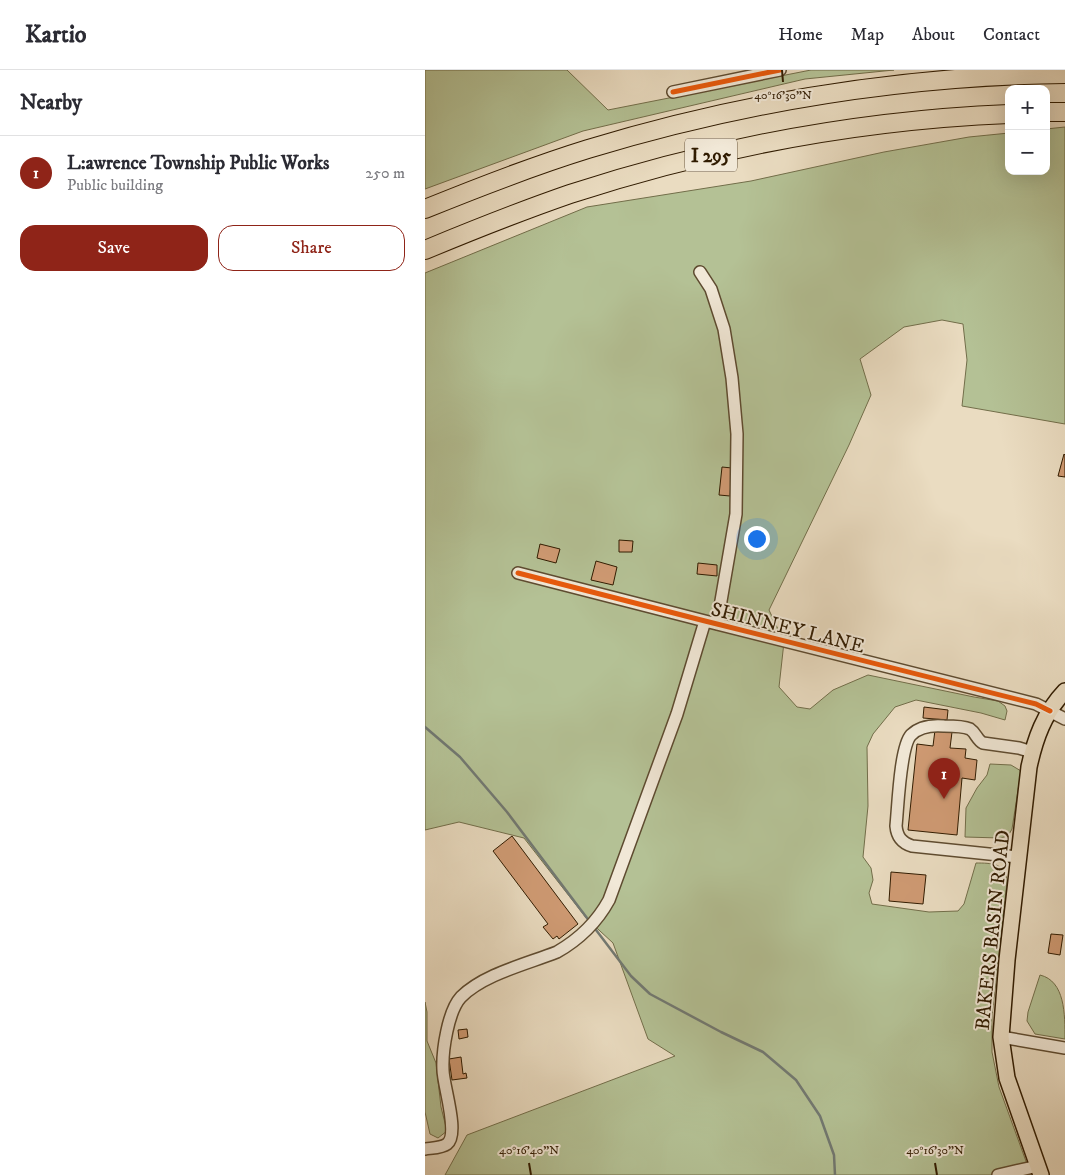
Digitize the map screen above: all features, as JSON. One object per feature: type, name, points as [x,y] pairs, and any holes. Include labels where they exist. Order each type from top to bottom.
[{"type":"highway","name":"I 295","points":[[425,209],[504,178],[587,150],[680,124],[756,106],[861,89],[928,81],[1065,74]]},
{"type":"highway","points":[[1050,112],[1065,112]]},
{"type":"highway","name":"I 295","points":[[425,250],[490,223],[571,194],[625,177],[726,151],[819,133],[875,125],[1005,114]]},
{"type":"main road","name":"BAKERS BASIN ROAD","points":[[1040,1171],[1007,1078],[1001,1037],[1018,857],[1032,752],[1042,725],[1065,691]]},
{"type":"street","points":[[673,92],[780,70]]},
{"type":"street","points":[[700,272],[711,289],[724,329],[732,378],[737,434],[735,514],[717,624]]},
{"type":"street","name":"SHINNEY LANE","points":[[518,572],[1036,704],[1065,719]]},
{"type":"street","points":[[425,1149],[445,1145],[451,1138],[451,1118],[444,1086],[442,1063],[449,1021],[457,1002],[466,993],[493,977],[557,952],[576,940],[592,924],[604,908],[613,890],[677,714],[705,621]]},
{"type":"street","points":[[1018,857],[913,846],[904,842],[898,835],[896,826],[904,753],[908,740],[912,735],[922,728],[935,725],[966,728],[973,731],[983,743],[1019,748],[1032,752]]},
{"type":"street","points":[[1001,1037],[1065,1048]]},
{"type":"street","points":[[998,1175],[1040,1171]]},
{"type":"green space","points":[[425,70],[567,70],[608,110],[811,70],[894,70],[805,79],[583,131],[425,189]]},
{"type":"green space","points":[[1065,127],[1065,424],[962,406],[967,360],[963,324],[942,320],[904,327],[860,359],[871,395],[849,445],[769,610],[784,642],[779,687],[797,707],[810,709],[833,690],[868,675],[998,701],[1005,706],[1007,711],[1005,720],[981,713],[916,700],[895,707],[873,734],[867,747],[868,806],[863,857],[871,868],[873,880],[869,893],[872,904],[929,912],[958,911],[964,904],[976,863],[997,865],[1004,871],[1007,882],[992,1016],[992,1052],[999,1087],[1031,1175],[445,1175],[467,1135],[675,1056],[648,1039],[613,943],[587,919],[524,838],[459,822],[425,830],[425,273],[587,207],[751,181],[884,152],[969,137],[1005,133],[1005,175],[1050,175],[1050,129]]},
{"type":"green space","points":[[990,764],[1011,765],[1021,771],[1012,829],[1008,836],[1000,838],[965,837],[966,808],[987,775]]},
{"type":"green space","points":[[1040,975],[1048,978],[1059,991],[1064,1009],[1065,1039],[1035,1034],[1027,1021]]},
{"type":"green space","points":[[425,1002],[427,1041],[436,1063],[441,1107],[447,1131],[438,1138],[430,1134],[425,1112]]},
{"type":"building","points":[[1065,455],[1065,477],[1058,476]]},
{"type":"building","points":[[722,467],[732,468],[730,496],[719,495]]},
{"type":"building","points":[[619,540],[633,541],[632,552],[619,552]]},
{"type":"building","points":[[540,544],[560,549],[556,563],[537,558]]},
{"type":"building","points":[[596,561],[617,567],[613,585],[591,580]]},
{"type":"building","points":[[698,563],[717,565],[717,576],[697,574]]},
{"type":"building","points":[[924,707],[948,710],[947,720],[923,718]]},
{"type":"building","points":[[935,730],[952,732],[950,748],[966,749],[965,758],[977,760],[975,780],[962,778],[957,835],[908,830],[917,744],[933,746]]},
{"type":"building","points":[[512,836],[578,924],[559,939],[557,936],[553,939],[543,927],[548,924],[493,851]]},
{"type":"building","points":[[891,872],[926,875],[923,904],[889,901]]},
{"type":"building","points":[[1051,934],[1063,935],[1060,955],[1048,953]]},
{"type":"building","points":[[467,1029],[468,1037],[459,1039],[458,1030]]},
{"type":"building","points":[[461,1057],[463,1074],[466,1073],[467,1078],[452,1080],[449,1059]]},
{"type":"waterway","points":[[425,727],[460,757],[507,812],[590,922]]},
{"type":"waterway","points":[[593,926],[631,976],[650,994],[763,1052],[796,1080],[820,1116],[834,1155],[835,1175]]},
{"type":"cycle path","points":[[673,92],[780,70]]},
{"type":"cycle path","points":[[518,573],[1036,704],[1050,711]]},
{"type":"place","name":"L:awrence Township Public Works","points":[[944,799]]}]
